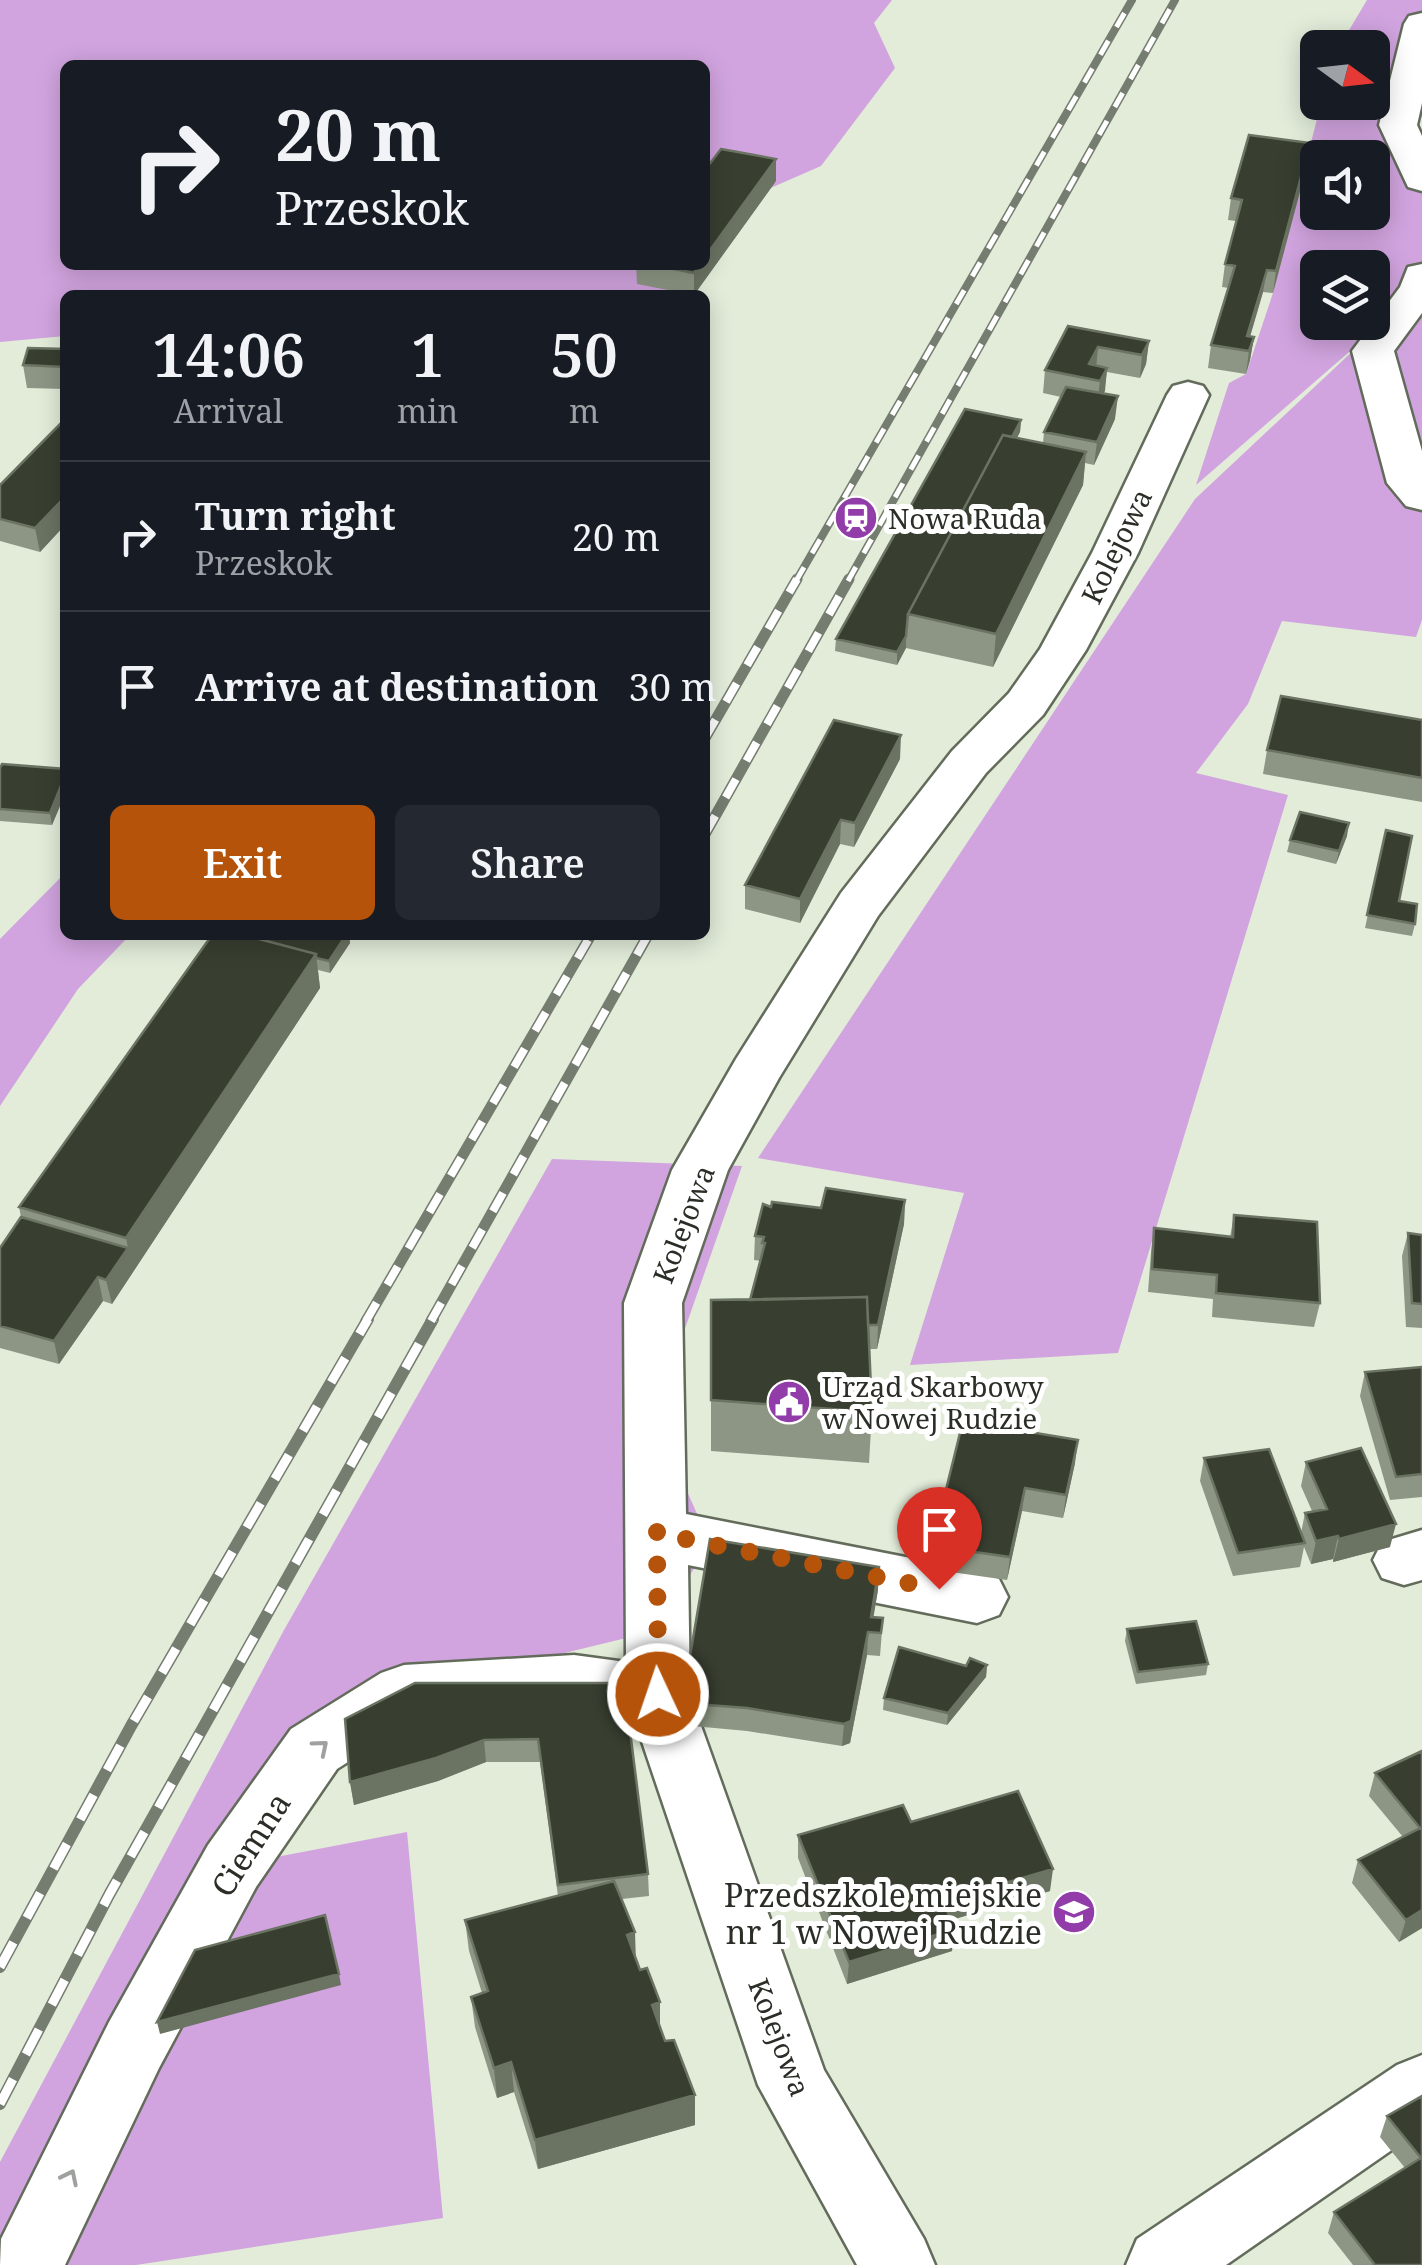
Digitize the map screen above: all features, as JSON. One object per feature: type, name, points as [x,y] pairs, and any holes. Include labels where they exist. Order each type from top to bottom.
[{"type":"street","points":[[1422,24],[1398,124],[1422,179]]},
{"type":"street","points":[[1421,285],[1373,350],[1409,483],[1422,497]]},
{"type":"street","name":"Kolejowa","points":[[898,2265],[794,2085],[658,1694],[653,1303],[700,1170],[755,1072],[859,905],[970,762],[1026,704],[1063,650],[1116,553],[1188,395]]},
{"type":"street","points":[[657,1530],[689,1540],[977,1597]]},
{"type":"street","name":"Ciemna","points":[[27,2265],[134,2045],[232,1866],[314,1749],[404,1692],[574,1682],[658,1694]]},
{"type":"street","points":[[1163,2265],[1422,2088]]},
{"type":"shaded area","points":[[0,0],[892,0],[874,23],[895,68],[821,166],[725,208],[710,230],[710,60],[60,60],[60,270],[682,270],[668,290],[60,290],[60,336],[0,342]]},
{"type":"shaded area","points":[[1367,0],[1422,0],[1422,117],[1398,124],[1422,179],[1422,620],[1416,637],[1282,621],[1248,704],[1196,773],[1288,795],[1118,1353],[910,1365],[964,1193],[758,1158],[1195,499],[1365,340],[1390,340],[1390,250],[1300,250],[1300,340],[1363,340],[1196,485],[1229,383],[1246,374],[1273,293],[1300,186],[1300,230],[1390,230],[1390,140],[1312,140],[1317,120],[1390,120],[1390,30],[1349,30]]},
{"type":"shaded area","points":[[60,878],[60,940],[125,940],[78,989],[0,1106],[0,939]]},
{"type":"shaded area","points":[[552,1159],[742,1166],[654,1417],[710,1543],[655,1631],[404,1692],[234,1865],[407,1832],[443,2218],[136,2265],[0,2265],[0,2162],[284,1630]]},
{"type":"building","points":[[1249,135],[1300,142],[1300,181],[1276,271],[1267,270],[1247,336],[1254,337],[1249,351],[1211,345],[1235,266],[1225,264],[1242,200],[1231,198]]},
{"type":"building","points":[[721,149],[776,159],[710,250],[710,163]]},
{"type":"building","points":[[1068,326],[1149,341],[1142,355],[1098,347],[1089,364],[1107,368],[1100,381],[1045,370]]},
{"type":"building","points":[[28,348],[60,349],[60,367],[23,365]]},
{"type":"building","points":[[1066,387],[1118,396],[1097,442],[1044,432]]},
{"type":"building","points":[[965,409],[1021,420],[1012,437],[1003,435],[908,614],[906,636],[897,652],[836,639]]},
{"type":"building","points":[[60,424],[60,502],[35,528],[0,519],[0,485]]},
{"type":"building","points":[[1003,435],[1086,452],[996,634],[908,614]]},
{"type":"building","points":[[1281,696],[1422,720],[1422,778],[1267,750]]},
{"type":"building","points":[[834,720],[901,735],[855,823],[841,820],[800,899],[745,885]]},
{"type":"building","points":[[2,764],[60,769],[60,788],[50,813],[0,809]]},
{"type":"building","points":[[1300,812],[1349,823],[1339,851],[1290,840]]},
{"type":"building","points":[[1386,830],[1412,836],[1399,901],[1417,904],[1415,924],[1367,915]]},
{"type":"building","points":[[208,940],[263,940],[316,954],[126,1238],[19,1207]]},
{"type":"building","points":[[262,940],[343,940],[329,961],[316,958],[316,954]]},
{"type":"building","points":[[826,1188],[905,1200],[878,1325],[868,1325],[867,1297],[750,1300],[765,1243],[764,1237],[755,1236],[763,1204],[821,1208]]},
{"type":"building","points":[[1234,1215],[1317,1222],[1320,1303],[1216,1293],[1217,1275],[1152,1269],[1154,1228],[1233,1237]]},
{"type":"building","points":[[21,1217],[128,1248],[106,1280],[98,1277],[54,1341],[0,1326],[0,1248]]},
{"type":"building","points":[[1408,1233],[1422,1235],[1422,1304],[1412,1303]]},
{"type":"building","points":[[867,1297],[872,1412],[711,1400],[711,1300]]},
{"type":"building","points":[[1422,1367],[1422,1474],[1396,1477],[1365,1372]]},
{"type":"building","points":[[976,1423],[1078,1440],[1066,1495],[1025,1488],[1010,1557],[932,1546],[962,1425]]},
{"type":"building","points":[[1361,1448],[1396,1524],[1316,1541],[1305,1513],[1327,1509],[1306,1462]]},
{"type":"building","points":[[1269,1449],[1305,1543],[1238,1553],[1204,1458]]},
{"type":"building","points":[[710,1539],[879,1567],[871,1617],[883,1618],[881,1633],[868,1632],[851,1721],[844,1724],[747,1708],[682,1703]]},
{"type":"building","points":[[1196,1621],[1208,1664],[1138,1672],[1127,1629]]},
{"type":"building","points":[[899,1647],[966,1666],[970,1658],[987,1665],[948,1713],[884,1698]]},
{"type":"building","points":[[415,1683],[624,1683],[648,1874],[558,1885],[538,1739],[484,1740],[350,1782],[345,1719]]},
{"type":"building","points":[[1422,1751],[1422,1910],[1406,1920],[1358,1860],[1420,1828],[1375,1773]]},
{"type":"building","points":[[1018,1791],[1053,1869],[943,1901],[955,1929],[849,1962],[798,1835],[903,1805],[911,1822]]},
{"type":"building","points":[[614,1881],[635,1932],[627,1935],[640,1970],[647,1968],[660,2002],[652,2005],[665,2041],[674,2040],[695,2095],[535,2140],[511,2062],[494,2068],[471,1997],[488,1991],[465,1920]]},
{"type":"building","points":[[325,1915],[339,1974],[157,2022],[195,1950]]},
{"type":"building","points":[[1422,2096],[1422,2265],[1375,2265],[1334,2212],[1421,2158],[1387,2116]]},
{"type":"railway","points":[[796,581],[1132,0]]},
{"type":"railway","points":[[848,581],[1175,0]]},
{"type":"railway","points":[[710,729],[797,579]]},
{"type":"railway","points":[[710,825],[849,579]]},
{"type":"railway","points":[[366,1321],[588,940]]},
{"type":"railway","points":[[431,1321],[645,940]]},
{"type":"railway","points":[[0,1967],[131,1726],[368,1319]]},
{"type":"railway","points":[[0,2104],[109,1895],[433,1319]]},
{"type":"place","name":"Nowa Ruda","points":[[856,518]]},
{"type":"place","name":"Urząd Skarbowy w Nowej Rudzie","points":[[789,1402]]},
{"type":"place","name":"Przedszkole miejskie nr 1 w Nowej Rudzie","points":[[1074,1912]]},
{"type":"route","points":[[658,1694],[657,1530],[689,1540],[939,1589]]}]
